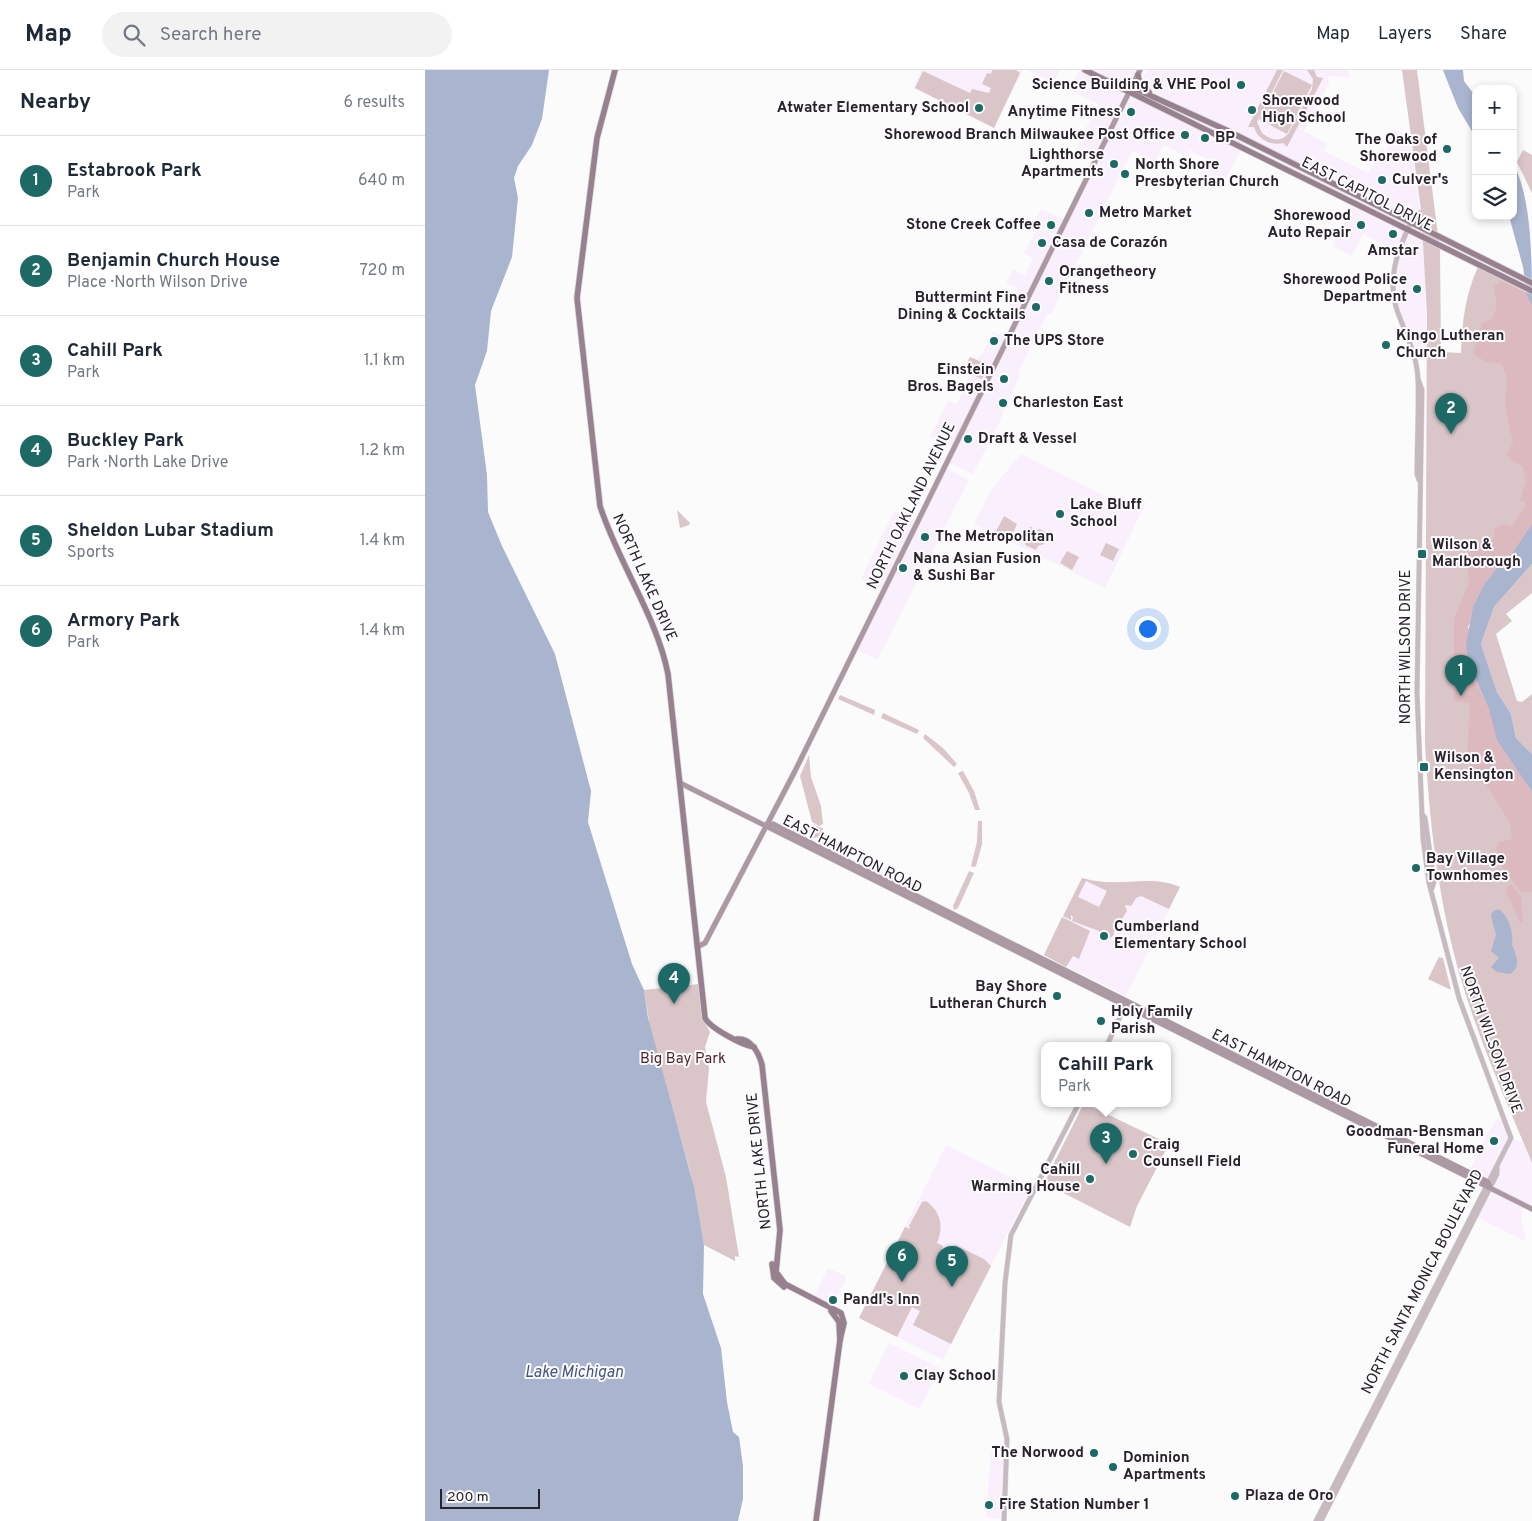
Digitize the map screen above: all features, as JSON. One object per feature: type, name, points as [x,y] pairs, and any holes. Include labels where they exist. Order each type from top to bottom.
[{"type":"main road","name":"NORTH LAKE DRIVE","points":[[615,70],[597,138],[579,277],[578,313],[600,506],[666,664],[706,1020],[712,1027],[750,1045],[762,1068],[780,1230],[774,1272]]},
{"type":"main road","name":"EAST CAPITOL DRIVE","points":[[1085,70],[1130,90],[1175,106],[1209,122],[1532,283]]},
{"type":"main road","name":"NORTH OAKLAND AVENUE","points":[[697,947],[705,943],[767,825],[1139,73]]},
{"type":"main road","points":[[1139,73],[1140,84],[1145,89],[1175,106]]},
{"type":"main road","name":"EAST CAPITOL DRIVE","points":[[1130,90],[1532,291]]},
{"type":"main road","points":[[1178,115],[1184,113],[1209,122]]},
{"type":"main road","points":[[1354,201],[1375,208],[1380,206]]},
{"type":"main road","points":[[1376,213],[1406,223],[1411,222]]},
{"type":"main road","points":[[1408,230],[1415,229],[1441,241],[1459,246]]},
{"type":"main road","points":[[1441,245],[1457,249],[1459,246]]},
{"type":"main road","name":"EAST HAMPTON ROAD","points":[[680,783],[767,825],[773,824],[1532,1209]]},
{"type":"main road","points":[[774,1272],[779,1284],[831,1311],[841,1314]]},
{"type":"main road","points":[[774,1272],[785,1284],[841,1314]]},
{"type":"main road","points":[[831,1311],[839,1322],[839,1340]]},
{"type":"main road","points":[[816,1521],[841,1314]]},
{"type":"street","name":"NORTH WILSON DRIVE","points":[[1411,222],[1395,263],[1393,288],[1398,313],[1413,351],[1422,390],[1417,688],[1423,814],[1421,818],[1429,883],[1459,998],[1510,1131],[1511,1138],[1497,1168]]},
{"type":"street","points":[[1108,1042],[1127,1003]]},
{"type":"street","points":[[1004,1521],[1007,1439],[999,1402],[1005,1283],[1011,1235],[1077,1107]]},
{"type":"street","name":"NORTH SANTA MONICA BOULEVARD","points":[[1316,1521],[1497,1168]]},
{"type":"street","name":"NORTH SANTA MONICA BOULEVARD","points":[[1321,1521],[1488,1185]]},
{"type":"shaded area","name":"Atwater Elementary School","points":[[921,70],[1023,70],[994,128],[913,88]]},
{"type":"shaded area","points":[[1028,70],[1060,70],[1053,83]]},
{"type":"shaded area","points":[[1079,70],[1140,70],[1131,90],[1244,143],[1222,187],[1200,177],[1208,160],[1189,150],[1186,156],[1164,145],[1155,162],[1132,151],[1051,314],[1048,313],[1018,373],[1020,375],[997,427],[973,474],[947,462],[954,449],[930,437],[948,401],[957,404],[979,355],[981,356],[993,332],[1008,339],[1020,313],[1008,307],[1017,288],[1006,283],[1013,269],[1025,275],[1033,258],[1024,253],[1035,232],[1031,230],[1041,209],[1066,221],[1095,162],[1074,153],[1098,104],[1069,90]]},
{"type":"shaded area","points":[[1147,70],[1349,70],[1349,77],[1328,76],[1329,84],[1304,131],[1327,144],[1324,151],[1368,173],[1381,149],[1387,151],[1392,130],[1410,134],[1424,243],[1427,353],[1415,358],[1398,313],[1393,288],[1398,252],[1363,234],[1352,256],[1332,246],[1354,201],[1286,168],[1290,160],[1148,89],[1142,81]]},
{"type":"shaded area","points":[[1501,281],[1526,292],[1532,305],[1532,524],[1508,560],[1497,568],[1484,585],[1473,607],[1468,627],[1476,683],[1489,709],[1497,740],[1532,792],[1532,892],[1521,892],[1499,861],[1496,848],[1499,842],[1512,839],[1510,823],[1486,784],[1472,779],[1468,761],[1469,703],[1454,701],[1452,672],[1454,664],[1454,619],[1469,583],[1467,554],[1483,541],[1494,539],[1494,529],[1504,524],[1512,526],[1525,507],[1525,502],[1520,501],[1526,481],[1523,466],[1514,462],[1506,455],[1513,443],[1505,404],[1507,377],[1502,364],[1485,361],[1473,354],[1482,323],[1493,318],[1497,305],[1494,287]]},
{"type":"shaded area","name":"Lake Bluff School","points":[[1021,454],[1107,497],[1122,501],[1146,502],[1105,588],[974,524],[991,490]]},
{"type":"shaded area","points":[[945,468],[969,480],[877,660],[855,649],[884,590],[861,579],[894,511],[918,522]]},
{"type":"shaded area","name":"Cumberland Elementary School","points":[[1082,878],[1115,884],[1156,880],[1180,887],[1126,996],[1044,955]]},
{"type":"shaded area","points":[[1511,884],[1521,897],[1523,921],[1520,923],[1506,890]]},
{"type":"shaded area","points":[[1500,1117],[1507,1138],[1523,1142],[1532,1163],[1532,1205],[1525,1202],[1521,1217],[1526,1242],[1477,1217],[1495,1183],[1469,1171],[1494,1122]]},
{"type":"shaded area","points":[[946,1145],[1031,1187],[943,1360],[859,1318]]},
{"type":"shaded area","points":[[828,1268],[847,1277],[833,1306],[814,1296]]},
{"type":"shaded area","name":"Clay School","points":[[889,1343],[940,1368],[920,1409],[869,1384]]},
{"type":"shaded area","points":[[991,1450],[1007,1458],[1004,1520],[986,1516]]},
{"type":"green space","name":"Atwater Elementary School","points":[[992,70],[1016,70],[1020,73],[994,128],[915,88],[923,71],[970,93],[972,89],[989,93],[991,88],[982,84],[987,73],[991,74]]},
{"type":"green space","points":[[1277,70],[1283,70],[1257,122],[1262,133],[1275,140],[1282,139],[1288,134],[1312,89],[1313,79],[1307,70],[1314,70],[1317,77],[1323,78],[1287,147],[1283,143],[1274,144],[1265,141],[1256,132],[1254,127],[1248,127]]},
{"type":"green space","points":[[1402,70],[1417,70],[1440,251],[1441,352],[1461,353],[1465,309],[1478,267],[1526,292],[1532,305],[1532,524],[1468,627],[1526,784],[1532,792],[1532,1163],[1488,1058],[1460,977],[1442,899],[1434,847],[1425,744],[1427,315],[1422,224],[1419,222],[1418,210],[1421,210]]},
{"type":"green space","points":[[1284,71],[1312,85],[1287,134],[1259,119]]},
{"type":"green space","points":[[1523,150],[1532,155],[1532,193],[1517,162]]},
{"type":"green space","points":[[970,357],[989,365],[982,379],[963,370]]},
{"type":"green space","points":[[677,510],[690,523],[689,525],[680,528]]},
{"type":"green space","points":[[1004,516],[1017,524],[1010,540],[995,533]]},
{"type":"green space","points":[[1032,527],[1035,532],[1039,529],[1049,533],[1044,544],[1038,546],[1036,550],[1025,545],[1025,539],[1021,540],[1020,536],[1024,529]]},
{"type":"green space","points":[[1106,543],[1119,549],[1113,561],[1100,555]]},
{"type":"green space","points":[[1067,551],[1079,557],[1072,570],[1060,563]]},
{"type":"green space","points":[[1532,564],[1532,593],[1506,614],[1512,621],[1496,634],[1517,701],[1522,702],[1532,694],[1532,754],[1516,738],[1511,714],[1497,692],[1481,644],[1494,607]]},
{"type":"green space","points":[[840,695],[875,710],[874,715],[838,699]]},
{"type":"green space","points":[[883,713],[919,730],[917,734],[881,718]]},
{"type":"green space","points":[[925,734],[943,748],[957,764],[954,767],[923,738]]},
{"type":"green space","points":[[809,755],[811,777],[821,806],[823,824],[819,826],[812,822],[800,776]]},
{"type":"green space","points":[[963,771],[974,791],[980,810],[975,810],[969,793],[958,773]]},
{"type":"green space","points":[[978,821],[982,821],[982,844],[976,866],[973,867],[971,866],[977,842]]},
{"type":"green space","points":[[813,825],[823,828],[820,843],[817,837],[811,839]]},
{"type":"green space","points":[[969,871],[974,873],[958,908],[954,910],[953,906]]},
{"type":"green space","points":[[1082,878],[1108,882],[1156,881],[1180,887],[1169,909],[1141,896],[1136,898],[1131,906],[1125,905],[1127,911],[1120,922],[1117,920],[1113,936],[1108,939],[1099,931],[1072,921],[1073,917],[1071,915],[1071,920],[1063,916]],"holes":[[[1086,881],[1107,891],[1099,907],[1078,897]]]},
{"type":"green space","points":[[1062,917],[1090,931],[1079,959],[1073,956],[1066,967],[1044,955]]},
{"type":"green space","points":[[1439,957],[1443,958],[1451,990],[1428,979]]},
{"type":"green space","name":"Big Bay Park","points":[[699,984],[702,1018],[710,1032],[705,1047],[709,1069],[706,1102],[726,1177],[739,1257],[735,1256],[735,1261],[704,1245],[690,1171],[651,1034],[644,990]]},
{"type":"green space","points":[[1082,1107],[1092,1107],[1169,1144],[1137,1206],[1130,1227],[1044,1183]]},
{"type":"green space","points":[[926,1201],[935,1210],[940,1220],[941,1225],[937,1243],[943,1246],[939,1258],[946,1261],[955,1245],[984,1259],[991,1266],[951,1344],[913,1325],[920,1311],[912,1307],[897,1337],[859,1318],[905,1227],[910,1229],[909,1226],[922,1202]]},
{"type":"water","name":"Lake Michigan","points":[[425,70],[549,70],[542,119],[532,145],[518,166],[514,178],[518,198],[512,257],[491,311],[487,351],[475,385],[487,475],[488,512],[502,546],[555,654],[591,791],[588,822],[632,964],[644,990],[648,1018],[694,1187],[704,1245],[703,1294],[721,1348],[727,1402],[733,1432],[739,1437],[743,1466],[743,1499],[738,1521],[425,1521]]},
{"type":"water","points":[[1443,70],[1463,70],[1464,81],[1472,92],[1472,131],[1458,108]]},
{"type":"water","points":[[1517,173],[1524,193],[1530,231],[1532,305],[1527,296],[1523,267],[1510,220],[1517,220]]},
{"type":"water","points":[[1532,524],[1532,564],[1494,607],[1481,644],[1497,692],[1511,714],[1516,738],[1532,754],[1532,792],[1497,740],[1489,709],[1469,663],[1466,645],[1473,607],[1484,585],[1497,568],[1508,560]]},
{"type":"water","points":[[1498,909],[1510,925],[1512,945],[1516,957],[1516,968],[1510,974],[1497,972],[1491,967],[1499,958],[1491,951],[1496,935],[1491,916],[1492,912]]},
{"type":"place","name":"Science Building & VHE Pool","points":[[1241,85]]},
{"type":"place","name":"Atwater Elementary School","points":[[979,108]]},
{"type":"place","name":"Shorewood High School","points":[[1252,110]]},
{"type":"place","name":"Anytime Fitness","points":[[1131,112]]},
{"type":"place","name":"Shorewood Branch Milwaukee Post Office","points":[[1185,135]]},
{"type":"place","name":"BP","points":[[1205,138]]},
{"type":"place","name":"The Oaks of Shorewood","points":[[1447,149]]},
{"type":"place","name":"Lighthorse Apartments","points":[[1114,164]]},
{"type":"place","name":"North Shore Presbyterian Church","points":[[1125,174]]},
{"type":"place","name":"Culver's","points":[[1382,180]]},
{"type":"place","name":"Metro Market","points":[[1089,213]]},
{"type":"place","name":"Stone Creek Coffee","points":[[1051,225]]},
{"type":"place","name":"Shorewood Auto Repair","points":[[1361,225]]},
{"type":"place","name":"Amstar","points":[[1393,234]]},
{"type":"place","name":"Casa de Corazón","points":[[1042,243]]},
{"type":"place","name":"Orangetheory Fitness","points":[[1049,281]]},
{"type":"place","name":"Shorewood Police Department","points":[[1417,289]]},
{"type":"place","name":"Buttermint Fine Dining & Cocktails","points":[[1036,307]]},
{"type":"place","name":"The UPS Store","points":[[994,341]]},
{"type":"place","name":"Kingo Lutheran Church","points":[[1386,345]]},
{"type":"place","name":"Einstein Bros. Bagels","points":[[1004,379]]},
{"type":"place","name":"Charleston East","points":[[1003,403]]},
{"type":"place","name":"Benjamin Church House","points":[[1451,434]]},
{"type":"place","name":"Draft & Vessel","points":[[968,439]]},
{"type":"place","name":"Lake Bluff School","points":[[1060,514]]},
{"type":"place","name":"The Metropolitan","points":[[925,537]]},
{"type":"place","name":"Wilson & Marlborough","points":[[1422,554]]},
{"type":"place","name":"Nana Asian Fusion & Sushi Bar","points":[[903,568]]},
{"type":"place","name":"Estabrook Park","points":[[1461,696]]},
{"type":"place","name":"Wilson & Kensington","points":[[1424,767]]},
{"type":"place","name":"Bay Village Townhomes","points":[[1416,868]]},
{"type":"place","name":"Cumberland Elementary School","points":[[1104,936]]},
{"type":"place","name":"Bay Shore Lutheran Church","points":[[1057,996]]},
{"type":"place","name":"Buckley Park","points":[[674,1004]]},
{"type":"place","name":"Holy Family Parish","points":[[1101,1021]]},
{"type":"place","name":"Goodman-Bensman Funeral Home","points":[[1494,1141]]},
{"type":"place","name":"Craig Counsell Field","points":[[1133,1154]]},
{"type":"place","name":"Cahill Park","points":[[1106,1164]]},
{"type":"place","name":"Cahill Warming House","points":[[1090,1179]]},
{"type":"place","name":"Armory Park","points":[[902,1282]]},
{"type":"place","name":"Sheldon Lubar Stadium","points":[[952,1287]]},
{"type":"place","name":"Pandl's Inn","points":[[833,1300]]},
{"type":"place","name":"Clay School","points":[[904,1376]]},
{"type":"place","name":"The Norwood","points":[[1094,1453]]},
{"type":"place","name":"Dominion Apartments","points":[[1113,1467]]},
{"type":"place","name":"Plaza de Oro","points":[[1235,1496]]},
{"type":"place","name":"Fire Station Number 1","points":[[989,1505]]}]
